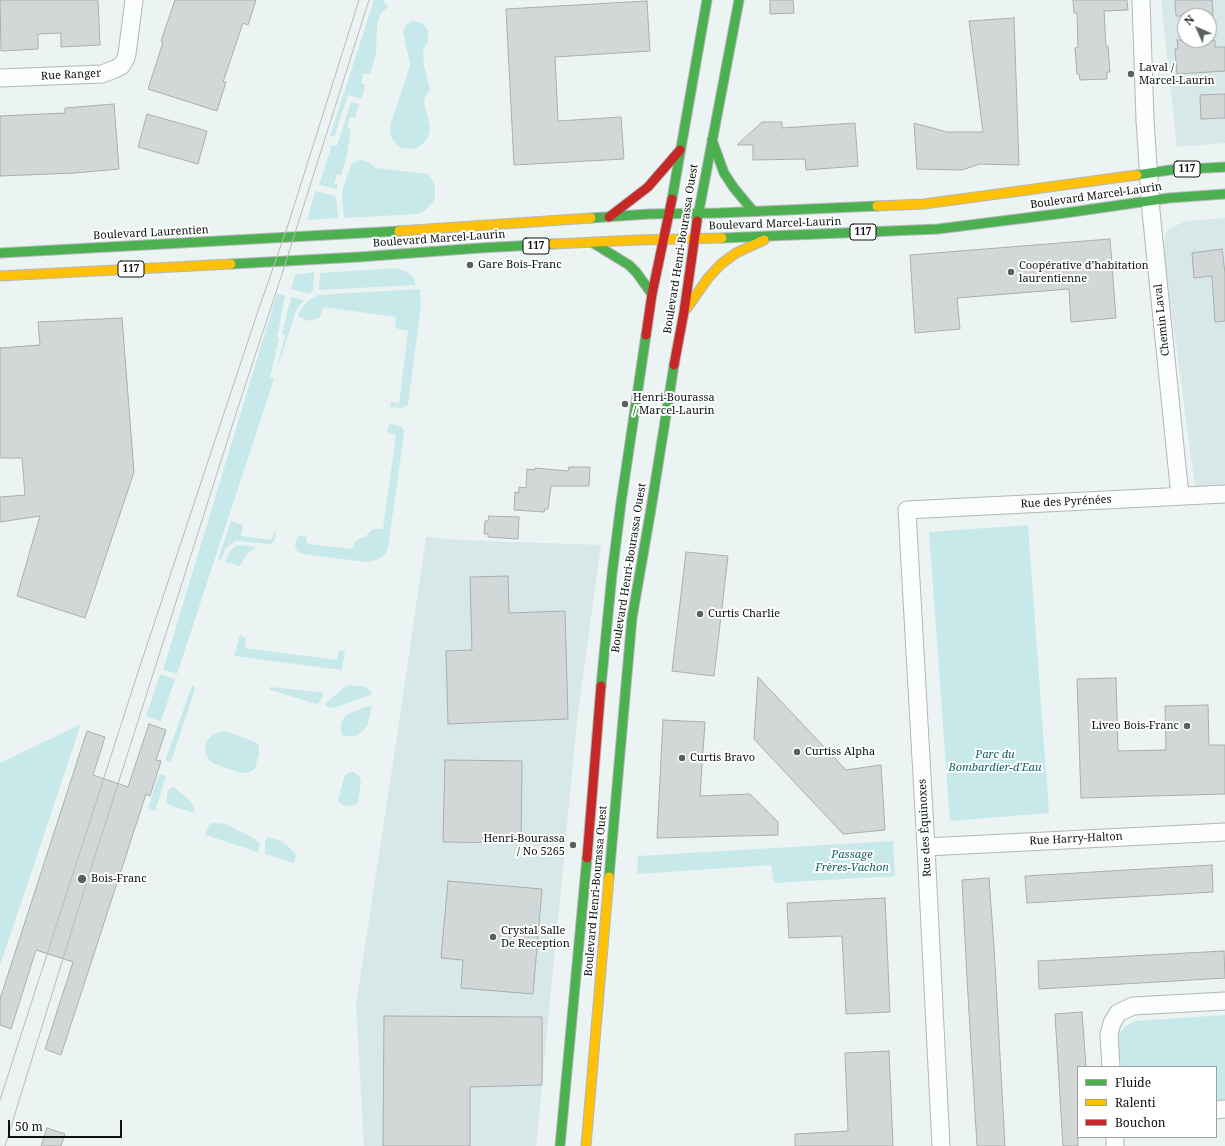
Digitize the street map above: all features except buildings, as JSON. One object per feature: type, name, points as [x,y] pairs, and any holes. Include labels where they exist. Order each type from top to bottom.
[{"type":"main road","name":"Boulevard Henri-Bourassa Ouest","points":[[560,1146],[588,847],[600,694],[624,483],[652,294],[707,0]]},
{"type":"main road","name":"Boulevard Henri-Bourassa Ouest","points":[[586,1146],[632,618],[670,386],[684,312],[698,213],[739,0]]},
{"type":"main road","points":[[712,139],[724,174],[753,211]]},
{"type":"main road","points":[[609,217],[648,187],[680,150]]},
{"type":"main road","name":"Boulevard Marcel-Laurin","points":[[304,237],[609,217],[924,204],[1170,170],[1225,167]]},
{"type":"main road","name":"Boulevard Marcel-Laurin","points":[[0,276],[480,248],[954,228],[1150,200],[1225,194]]},
{"type":"main road","points":[[684,312],[704,284],[721,264],[736,254],[773,236]]},
{"type":"main road","name":"Boulevard Laurentien","points":[[0,253],[304,237]]},
{"type":"main road","points":[[593,243],[629,265],[652,294]]},
{"type":"street","name":"Rue Ranger","points":[[0,78],[102,74],[121,66],[128,54],[134,0]]},
{"type":"street","name":"Chemin Laval","points":[[1141,0],[1145,120],[1150,200],[1180,496]]},
{"type":"street","name":"Rue des Pyrénées","points":[[907,510],[1225,494]]},
{"type":"street","name":"Rue des Équinoxes","points":[[907,510],[941,1146]]},
{"type":"street","name":"Rue Harry-Halton","points":[[926,847],[1225,832]]},
{"type":"street","points":[[1111,1066],[1109,1035],[1112,1023],[1118,1013],[1133,1006],[1225,1001]]},
{"type":"shaded area","points":[[1161,0],[1225,0],[1225,143],[1177,147]]},
{"type":"shaded area","points":[[1225,218],[1225,485],[1195,486],[1163,249],[1167,230],[1186,221]]},
{"type":"shaded area","points":[[426,537],[458,540],[601,545],[578,712],[536,1146],[364,1146],[356,1005]]},
{"type":"green space","points":[[374,0],[384,0],[383,1],[388,6],[380,15],[377,26],[376,54],[370,74],[364,73],[361,83],[365,85],[362,99],[348,95],[334,137],[330,136]]},
{"type":"green space","points":[[412,21],[422,23],[428,31],[428,42],[423,49],[424,65],[430,90],[425,97],[424,102],[430,127],[428,137],[423,144],[416,148],[409,149],[401,148],[397,145],[391,137],[390,132],[391,123],[410,64],[403,32],[406,25]]},
{"type":"green space","points":[[351,102],[359,104],[355,118],[350,117],[347,127],[351,130],[347,154],[341,175],[337,175],[334,183],[338,185],[337,189],[319,185],[332,145],[337,146]]},
{"type":"green space","points":[[356,161],[367,161],[376,168],[427,174],[432,179],[435,186],[435,198],[433,202],[426,210],[417,214],[344,218],[342,195],[343,188],[351,165]]},
{"type":"green space","points":[[315,191],[336,196],[338,218],[307,220]]},
{"type":"green space","points":[[396,268],[411,275],[415,280],[415,285],[319,290],[320,273]]},
{"type":"green space","points":[[314,272],[313,291],[309,294],[291,289],[295,275]]},
{"type":"green space","points":[[420,289],[421,306],[408,404],[402,408],[390,407],[391,402],[399,403],[408,331],[395,328],[396,317],[323,307],[320,317],[310,321],[298,317],[300,311],[308,301],[318,295]]},
{"type":"green space","points":[[277,293],[285,296],[277,338],[279,339],[270,377],[274,379],[177,674],[163,670]]},
{"type":"green space","points":[[291,297],[304,300],[296,311],[276,372],[285,335],[282,334]]},
{"type":"green space","points":[[389,424],[400,426],[404,430],[404,433],[388,548],[385,554],[377,560],[366,562],[303,554],[297,551],[295,546],[297,538],[300,535],[307,537],[306,541],[309,544],[352,549],[355,542],[365,537],[373,529],[383,529],[396,435],[387,432]]},
{"type":"green space","points":[[231,521],[243,525],[241,536],[271,540],[274,533],[276,533],[275,539],[269,544],[235,541],[226,548],[221,560],[218,560]]},
{"type":"green space","name":"Parc du Bombardier-d'Eau","points":[[1028,525],[1049,813],[950,821],[929,532]]},
{"type":"green space","points":[[235,546],[257,547],[247,554],[240,566],[225,562],[230,551]]},
{"type":"green space","points":[[240,635],[246,638],[245,648],[337,660],[339,650],[345,651],[342,670],[234,656]]},
{"type":"green space","points":[[160,674],[175,679],[161,721],[146,717]]},
{"type":"green space","points":[[350,685],[366,687],[372,694],[337,707],[333,708],[326,706],[325,704],[343,688]]},
{"type":"green space","points":[[192,686],[194,686],[195,689],[171,762],[165,761]]},
{"type":"green space","points":[[270,687],[319,692],[323,693],[323,696],[319,703],[316,704],[271,690],[269,689]]},
{"type":"green space","points":[[372,706],[368,724],[363,731],[356,736],[344,736],[341,734],[341,723],[346,715],[365,707]]},
{"type":"green space","points":[[81,724],[33,868],[0,965],[0,763]]},
{"type":"green space","points":[[222,731],[253,741],[259,745],[259,754],[255,768],[252,771],[242,773],[214,764],[209,760],[205,752],[207,740],[214,734]]},
{"type":"green space","points":[[352,772],[359,776],[361,781],[358,802],[350,806],[343,805],[338,800],[344,777],[348,773]]},
{"type":"green space","points":[[159,774],[166,776],[155,811],[148,808]]},
{"type":"green space","points":[[173,787],[194,806],[194,812],[169,805],[166,802],[168,790]]},
{"type":"green space","points":[[213,823],[226,824],[255,839],[260,844],[258,852],[205,835],[209,825]]},
{"type":"green space","points":[[270,837],[283,842],[295,853],[296,856],[294,863],[265,854],[265,841]]},
{"type":"green space","name":"Passage Frères-Vachon","points":[[893,841],[895,876],[774,883],[771,865],[637,874],[638,856]]},
{"type":"green space","points":[[1225,1015],[1225,1100],[1217,1101],[1217,1066],[1120,1066],[1118,1035],[1126,1026],[1135,1021]]},
{"type":"tram line","points":[[0,1100],[138,672],[288,225],[359,0]]},
{"type":"tram line","points":[[5,1146],[87,881],[369,0]]},
{"type":"traffic: fast","points":[[672,199],[707,0]]},
{"type":"traffic: fast","points":[[697,221],[739,0]]},
{"type":"traffic: fast","points":[[712,140],[724,173],[753,211]]},
{"type":"traffic: fast","points":[[1137,175],[1170,170],[1225,167]]},
{"type":"traffic: fast","points":[[722,238],[938,229],[1169,198],[1225,194]]},
{"type":"traffic: fast","points":[[591,218],[649,214],[719,213],[877,206]]},
{"type":"traffic: fast","points":[[0,253],[399,231]]},
{"type":"traffic: fast","points":[[593,243],[629,265],[652,294]]},
{"type":"traffic: fast","points":[[231,264],[553,244]]},
{"type":"traffic: fast","points":[[601,686],[612,574],[621,503],[646,335]]},
{"type":"traffic: fast","points":[[609,877],[632,618],[674,365]]},
{"type":"traffic: fast","points":[[560,1146],[587,858]]},
{"type":"traffic: slow","points":[[877,206],[924,204],[1137,175]]},
{"type":"traffic: slow","points":[[399,231],[591,218]]},
{"type":"traffic: slow","points":[[553,244],[722,238]]},
{"type":"traffic: slow","points":[[687,308],[708,278],[721,264],[736,253],[764,240]]},
{"type":"traffic: slow","points":[[0,276],[231,264]]},
{"type":"traffic: slow","points":[[586,1146],[609,877]]},
{"type":"traffic: jam","points":[[609,217],[648,187],[680,150]]},
{"type":"traffic: jam","points":[[646,335],[652,294],[672,199]]},
{"type":"traffic: jam","points":[[674,365],[684,312],[697,221]]},
{"type":"traffic: jam","points":[[587,858],[601,686]]},
{"type":"place","name":"Laval / Marcel-Laurin","points":[[1131,74]]},
{"type":"place","name":"Gare Bois-Franc","points":[[470,265]]},
{"type":"place","name":"Coopérative d’habitation laurentienne","points":[[1011,272]]},
{"type":"place","name":"Henri-Bourassa / Marcel-Laurin","points":[[625,404]]},
{"type":"place","name":"Curtis Charlie","points":[[700,614]]},
{"type":"place","name":"Liveo Bois-Franc","points":[[1187,726]]},
{"type":"place","name":"Curtiss Alpha","points":[[797,752]]},
{"type":"place","name":"Curtis Bravo","points":[[682,758]]},
{"type":"place","name":"Henri-Bourassa / No 5265","points":[[573,845]]},
{"type":"place","name":"Bois-Franc","points":[[82,879]]},
{"type":"place","name":"Crystal Salle De Reception","points":[[493,937]]}]
